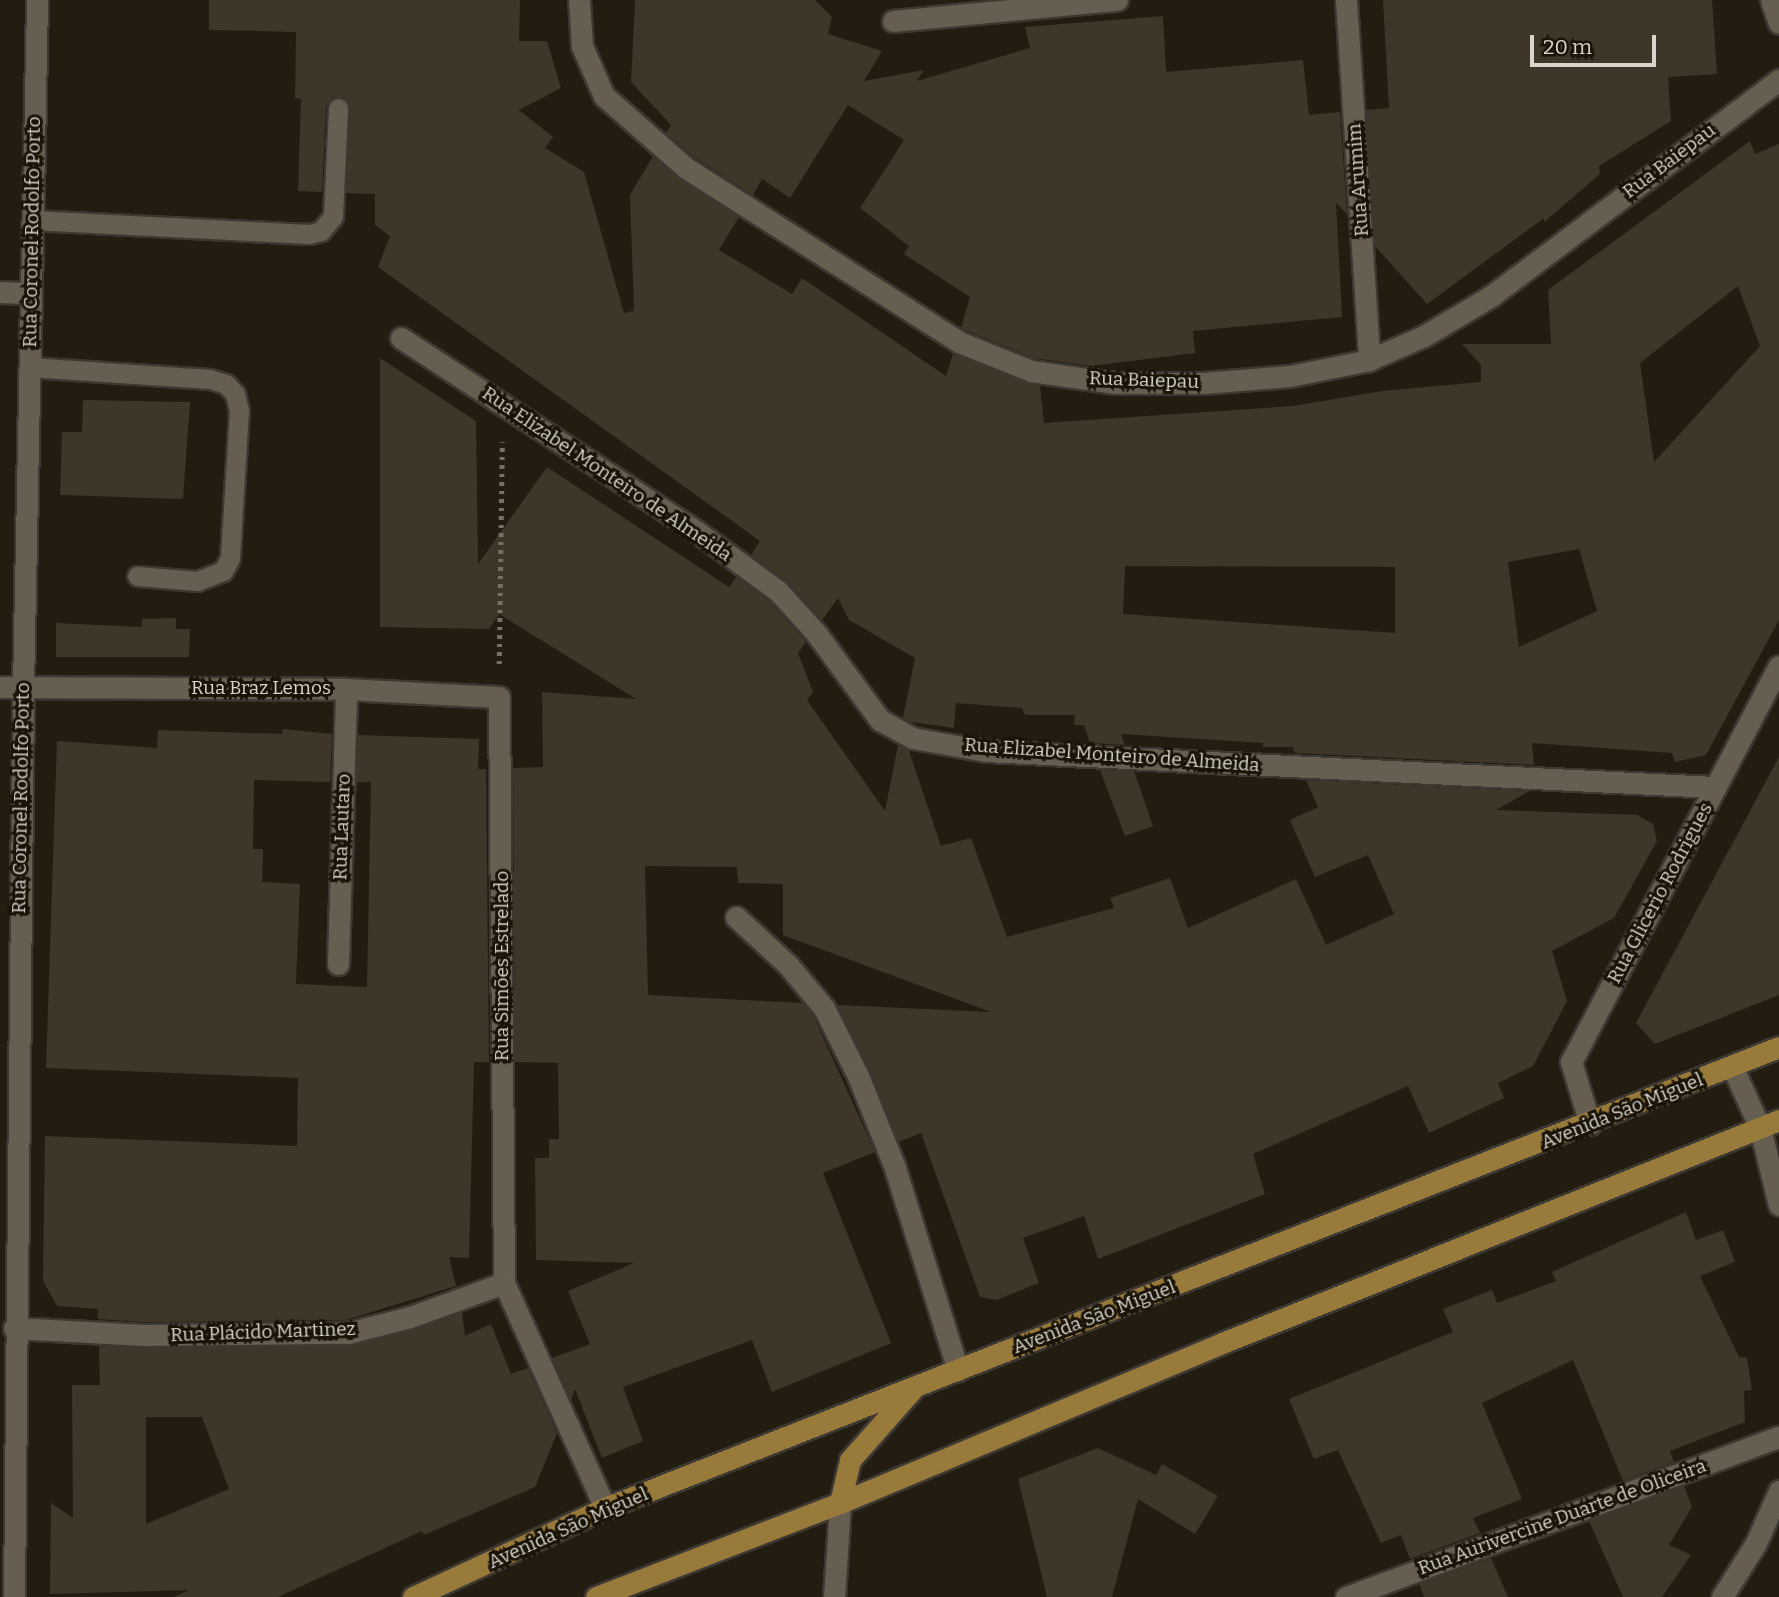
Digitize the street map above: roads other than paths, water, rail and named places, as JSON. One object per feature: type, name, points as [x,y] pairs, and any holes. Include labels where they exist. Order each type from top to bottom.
[{"type":"main road","name":"Avenida São Miguel","points":[[413,1597],[605,1508],[1590,1124],[1779,1047]]},
{"type":"main road","points":[[596,1597],[840,1503],[1235,1338],[1769,1124]]},
{"type":"main road","points":[[840,1503],[845,1473],[858,1449],[915,1386]]},
{"type":"street","name":"Rua Coronel Rodolfo Porto","points":[[14,1597],[7,1392],[14,1328],[23,687],[37,0]]},
{"type":"street","name":"Rua Baiepau","points":[[579,0],[582,47],[604,96],[638,130],[686,168],[856,280],[959,342],[1031,371],[1114,383],[1203,383],[1290,376],[1369,360],[1424,336],[1491,296],[1779,80]]},
{"type":"street","points":[[894,21],[1117,0]]},
{"type":"street","name":"Rua Arumim","points":[[1346,0],[1369,360]]},
{"type":"street","points":[[1771,0],[1779,23]]},
{"type":"street","points":[[0,292],[31,293]]},
{"type":"street","name":"Rua Elizabel Monteiro de Almeida","points":[[401,338],[502,402],[778,591],[816,633],[880,720],[912,738],[986,751],[1715,787]]},
{"type":"street","name":"Rua Glicerio Rodrigues","points":[[1590,1124],[1571,1062],[1779,666]]},
{"type":"street","name":"Rua Braz Lemos","points":[[0,687],[346,689],[499,697]]},
{"type":"street","name":"Rua Lautaro","points":[[338,964],[346,689]]},
{"type":"street","name":"Rua Simões Estrelado","points":[[499,697],[504,1283],[605,1508]]},
{"type":"street","points":[[736,917],[788,965],[824,1008],[858,1076],[894,1165],[958,1370]]},
{"type":"street","points":[[1732,1066],[1769,1124],[1779,1205]]},
{"type":"street","name":"Rua Plácido Martinez","points":[[14,1328],[156,1335],[348,1333],[410,1317],[504,1283]]},
{"type":"street","name":"Rua Aurivercine Duarte de Oliceira","points":[[1346,1597],[1779,1437]]},
{"type":"street","points":[[1722,1597],[1756,1543],[1779,1491]]},
{"type":"street","points":[[834,1597],[840,1503]]},
{"type":"lane","points":[[32,220],[309,234],[321,231],[333,216],[338,108]]},
{"type":"lane","points":[[29,367],[210,379],[226,384],[235,394],[239,410],[230,558],[223,571],[197,581],[137,576]]}]
